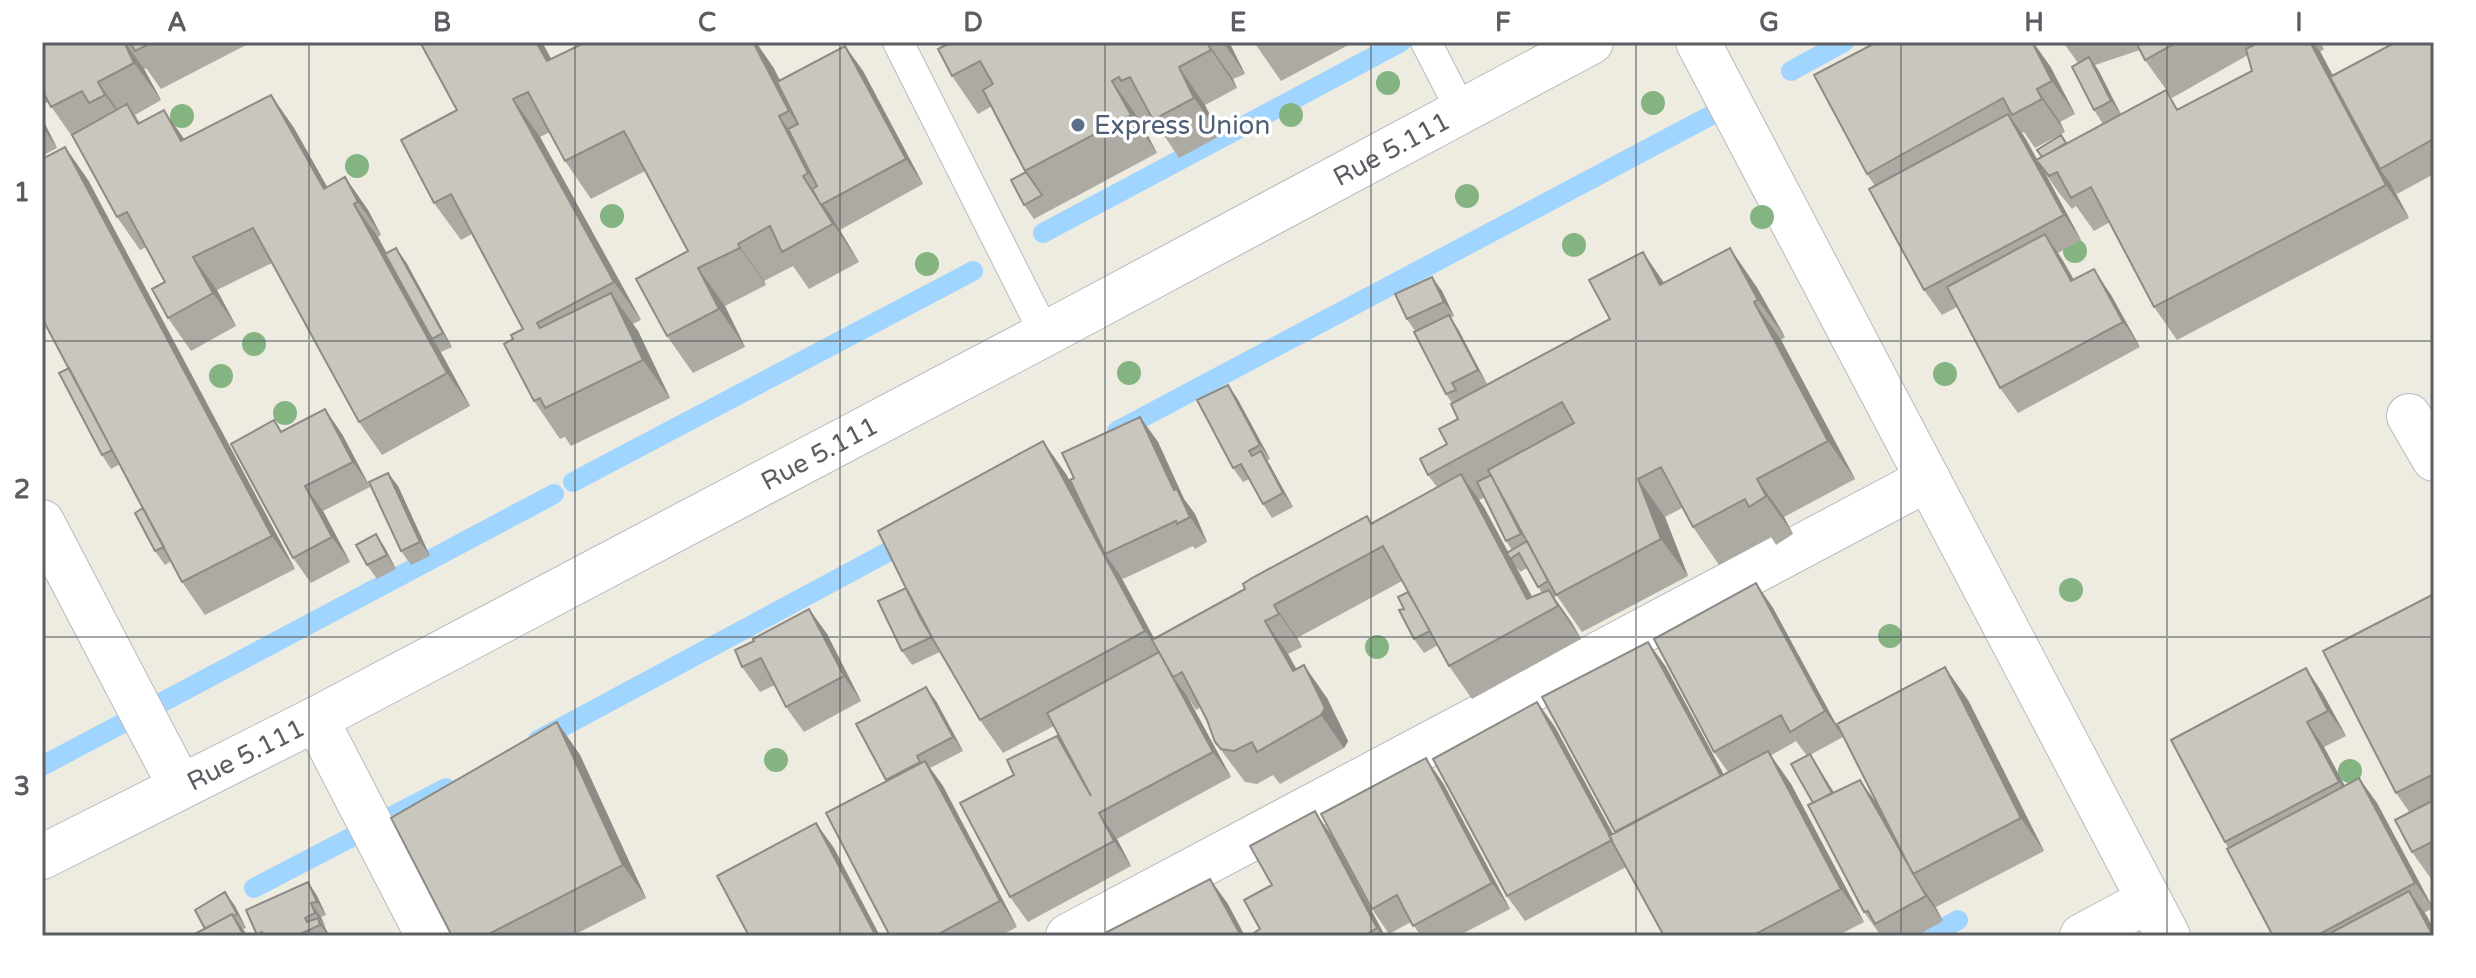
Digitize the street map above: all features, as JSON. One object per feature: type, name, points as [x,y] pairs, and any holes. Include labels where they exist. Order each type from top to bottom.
[{"type":"street","name":"Rue 5.111","points":[[42,857],[316,719],[1591,42]]},
{"type":"street","points":[[1698,42],[2158,918],[2082,936]]},
{"type":"street","points":[[2409,416],[2434,459]]},
{"type":"street","points":[[1068,936],[1928,479]]},
{"type":"street","points":[[42,522],[180,786]]},
{"type":"street","points":[[316,719],[428,936]]},
{"type":"lane","points":[[898,42],[1045,334]]},
{"type":"lane","points":[[1426,42],[1461,110]]},
{"type":"building","points":[[42,42],[124,42],[134,63],[98,82],[105,95],[89,103],[82,91],[51,107],[42,90]]},
{"type":"building","points":[[130,42],[153,42],[135,51]]},
{"type":"building","points":[[420,42],[536,42],[547,61],[580,45],[578,42],[753,42],[789,111],[779,116],[808,173],[803,176],[833,224],[782,252],[770,226],[738,244],[740,248],[698,268],[719,309],[667,336],[636,279],[688,251],[624,131],[565,161],[528,92],[513,99],[614,282],[537,323],[540,328],[611,293],[643,360],[545,408],[540,398],[534,401],[504,344],[513,339],[511,335],[523,329],[451,194],[434,203],[401,140],[457,110]]},
{"type":"building","points":[[952,42],[1207,42],[1211,50],[1179,67],[1194,98],[1153,120],[1130,77],[1121,81],[1119,77],[1112,81],[1131,115],[1025,171],[983,90],[993,84],[980,61],[952,76],[938,49]]},
{"type":"building","points":[[1877,42],[2032,42],[2052,81],[2037,89],[2042,99],[2012,115],[2003,98],[1867,174],[1814,75]]},
{"type":"building","points":[[2136,42],[2177,42],[2145,60]]},
{"type":"building","points":[[2259,42],[2310,42],[2386,185],[2154,307],[2091,187],[2071,198],[2057,172],[2049,176],[2036,160],[2166,90],[2177,110],[2252,71],[2246,49]]},
{"type":"building","points":[[2396,42],[2434,42],[2434,144],[2432,140],[2380,169],[2330,77]]},
{"type":"building","points":[[845,46],[906,159],[821,205],[812,189],[817,186],[788,129],[798,124],[777,82]]},
{"type":"building","points":[[2089,57],[2111,101],[2094,110],[2072,67]]},
{"type":"building","points":[[271,95],[324,189],[345,177],[358,202],[354,204],[447,373],[359,422],[253,228],[193,257],[213,293],[168,318],[152,289],[165,282],[127,212],[117,217],[72,135],[127,104],[138,124],[164,110],[181,141]]},
{"type":"building","points":[[2008,114],[2064,215],[1924,290],[1869,189]]},
{"type":"building","points":[[2061,135],[2066,143],[2042,157],[2037,150]]},
{"type":"building","points":[[65,147],[272,536],[182,582],[42,318],[42,159]]},
{"type":"building","points":[[1026,172],[1042,195],[1024,205],[1011,180]]},
{"type":"building","points":[[2045,234],[2071,281],[2094,269],[2123,322],[2000,388],[1947,287]]},
{"type":"building","points":[[396,248],[443,333],[432,339],[385,254]]},
{"type":"building","points":[[1730,248],[1758,300],[1754,302],[1828,441],[1757,479],[1766,496],[1749,507],[1745,499],[1693,527],[1661,467],[1638,479],[1661,539],[1556,595],[1488,470],[1574,423],[1562,402],[1428,475],[1420,459],[1447,444],[1439,429],[1458,419],[1451,404],[1610,319],[1589,280],[1643,252],[1660,285]]},
{"type":"building","points":[[1432,277],[1444,302],[1407,319],[1395,294]]},
{"type":"building","points":[[1449,315],[1478,370],[1452,383],[1456,390],[1446,394],[1414,332]]},
{"type":"building","points":[[69,368],[112,450],[102,455],[59,373]]},
{"type":"building","points":[[1228,385],[1260,445],[1249,451],[1252,456],[1261,451],[1283,493],[1263,504],[1241,464],[1233,468],[1197,400]]},
{"type":"building","points":[[325,409],[353,462],[305,486],[332,537],[293,558],[231,444],[274,420],[281,432]]},
{"type":"building","points":[[1140,417],[1190,517],[1105,554],[1070,480],[1074,478],[1062,453]]},
{"type":"building","points":[[1043,441],[1145,631],[980,720],[920,617],[878,531]]},
{"type":"building","points":[[388,473],[420,542],[401,551],[369,482]]},
{"type":"building","points":[[1461,474],[1527,599],[1549,590],[1558,606],[1449,666],[1383,546],[1274,605],[1279,614],[1265,621],[1293,671],[1304,665],[1325,708],[1321,715],[1257,752],[1252,742],[1234,751],[1221,749],[1182,672],[1173,677],[1152,640],[1245,589],[1243,584],[1252,578],[1367,516],[1371,524]]},
{"type":"building","points":[[1491,475],[1521,534],[1506,541],[1477,482]]},
{"type":"building","points":[[143,508],[164,547],[155,551],[135,513]]},
{"type":"building","points":[[376,534],[387,555],[367,565],[356,545]]},
{"type":"building","points":[[1527,541],[1548,581],[1538,587],[1519,553],[1510,559],[1507,553]]},
{"type":"building","points":[[1756,583],[1825,711],[1790,732],[1781,715],[1714,752],[1654,639]]},
{"type":"building","points":[[906,588],[932,637],[902,651],[878,601]]},
{"type":"building","points":[[1408,592],[1430,631],[1414,639],[1399,610],[1404,609],[1398,597]]},
{"type":"building","points":[[2434,594],[2434,774],[2396,793],[2323,651]]},
{"type":"building","points":[[809,609],[844,676],[786,707],[761,658],[742,667],[735,650]]},
{"type":"building","points":[[1648,642],[1721,776],[1615,832],[1542,697]]},
{"type":"building","points":[[1159,652],[1213,752],[1099,813],[1114,841],[1010,897],[960,803],[1014,775],[1007,760],[1057,736],[1091,796],[1047,713]]},
{"type":"building","points":[[1945,667],[2021,818],[1913,874],[1837,724]]},
{"type":"building","points":[[2306,668],[2328,711],[2307,722],[2339,782],[2225,842],[2171,740]]},
{"type":"building","points":[[926,687],[953,737],[917,756],[920,762],[886,780],[856,724]]},
{"type":"building","points":[[1537,702],[1612,840],[1507,896],[1433,759]]},
{"type":"building","points":[[557,722],[623,865],[485,936],[452,936],[391,818]]},
{"type":"building","points":[[1768,751],[1841,889],[1752,936],[1664,936],[1609,836]]},
{"type":"building","points":[[1810,754],[1832,793],[1813,803],[1791,764]]},
{"type":"building","points":[[1426,758],[1492,883],[1413,926],[1397,895],[1372,909],[1321,814]]},
{"type":"building","points":[[925,761],[1000,901],[935,936],[890,936],[826,813]]},
{"type":"building","points":[[2359,778],[2415,883],[2316,936],[2273,936],[2227,849]]},
{"type":"building","points":[[1860,780],[1926,896],[1875,924],[1868,911],[1864,912],[1808,805]]},
{"type":"building","points":[[2434,800],[2434,841],[2412,852],[2395,820]]},
{"type":"building","points":[[1315,811],[1377,928],[1364,936],[1249,936],[1260,929],[1244,900],[1272,885],[1250,846]]},
{"type":"building","points":[[816,823],[876,936],[749,936],[717,876]]},
{"type":"building","points":[[1210,879],[1241,936],[1109,936],[1107,932]]},
{"type":"building","points":[[308,882],[317,902],[311,903],[315,913],[305,918],[307,922],[318,918],[320,925],[296,936],[264,936],[262,932],[257,935],[246,910]]},
{"type":"building","points":[[2409,891],[2433,936],[2325,936]]},
{"type":"building","points":[[225,892],[237,914],[205,929],[195,910]]},
{"type":"building","points":[[232,914],[244,936],[191,936]]},
{"type":"waterway","points":[[1043,233],[1401,42]]},
{"type":"waterway","points":[[1791,71],[1844,42]]},
{"type":"waterway","points":[[1117,431],[1721,110]]},
{"type":"waterway","points":[[573,482],[973,271]]},
{"type":"waterway","points":[[42,766],[554,494]]},
{"type":"waterway","points":[[538,740],[912,539]]},
{"type":"waterway","points":[[254,888],[446,788]]},
{"type":"waterway","points":[[1929,936],[1958,920]]},
{"type":"place","name":"Express Union","points":[[1078,125]]}]
